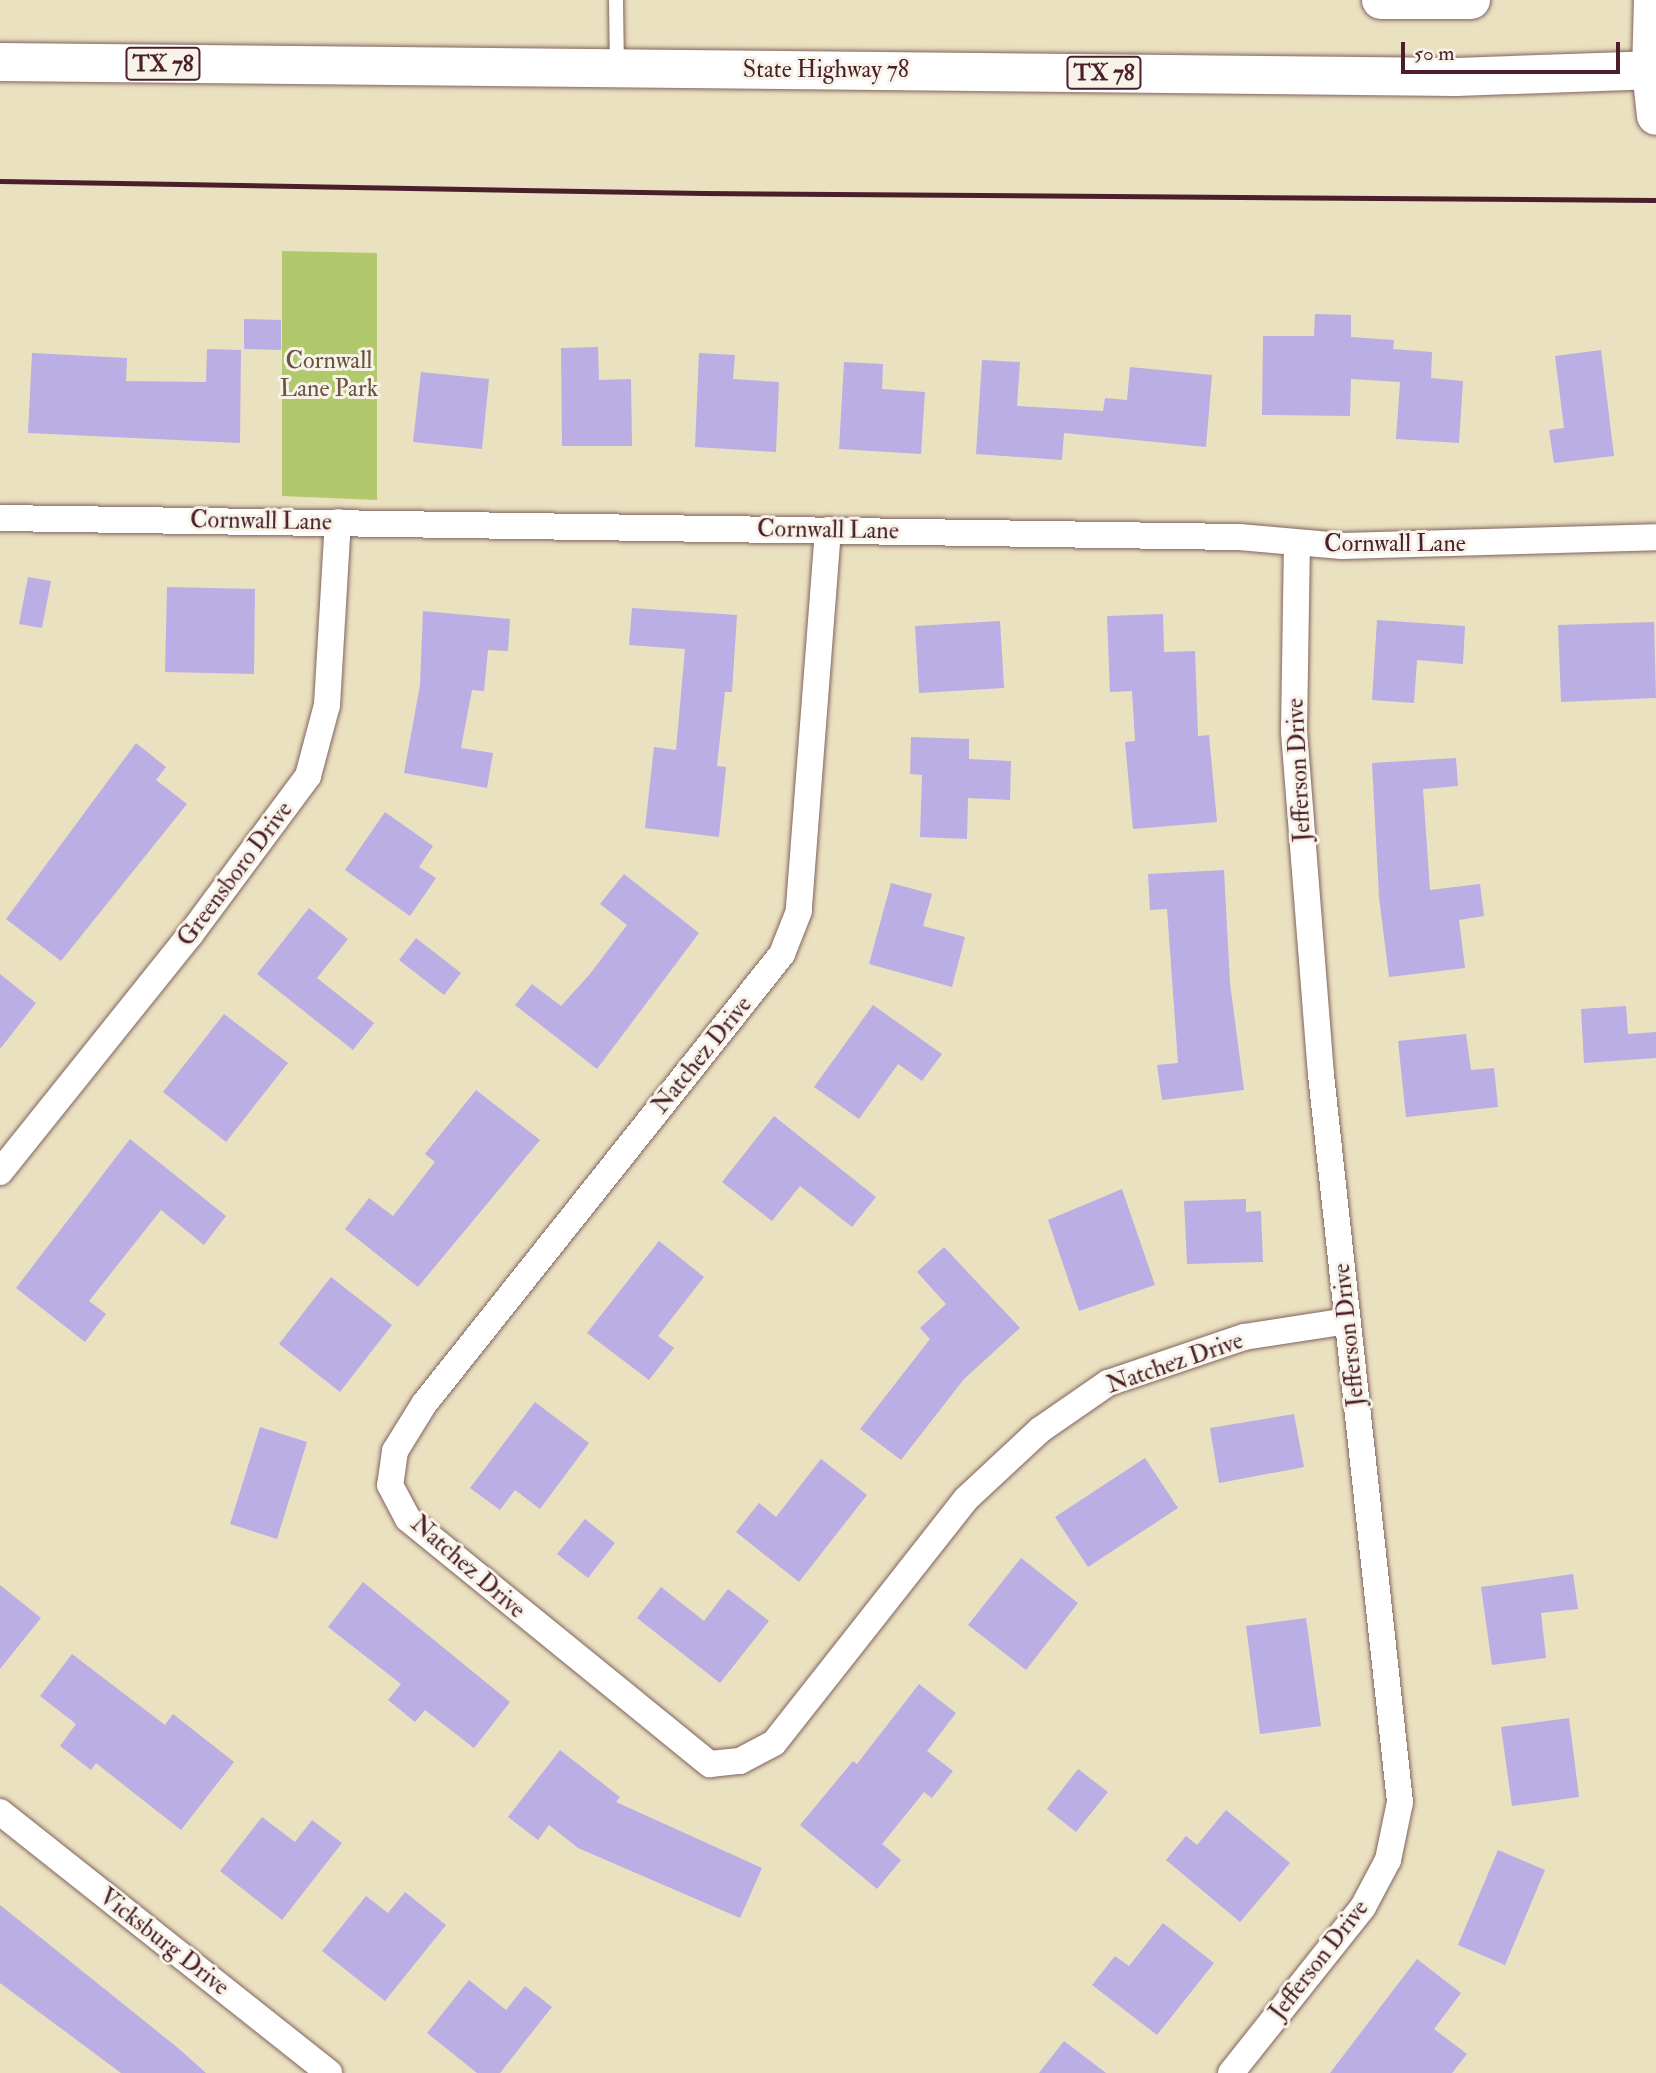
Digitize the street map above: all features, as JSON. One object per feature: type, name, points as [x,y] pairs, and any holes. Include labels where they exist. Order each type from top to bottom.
[{"type":"main road","points":[[1381,0],[1471,0]]},
{"type":"main road","points":[[1653,0],[1656,116]]},
{"type":"main road","name":"State Highway 78","points":[[0,62],[1442,77],[1653,70]]},
{"type":"street","name":"Cornwall Lane","points":[[0,518],[1239,537],[1297,543],[1472,545],[1656,537]]},
{"type":"street","name":"Greensboro Drive","points":[[0,1172],[190,935],[308,776],[327,705],[338,522]]},
{"type":"street","name":"Natchez Drive","points":[[828,530],[799,911],[782,954],[424,1404],[395,1451],[390,1485],[408,1519],[710,1765],[740,1762],[774,1743],[966,1499],[1040,1430],[1108,1383],[1244,1337],[1347,1321]]},
{"type":"street","name":"Jefferson Drive","points":[[1231,2073],[1363,1907],[1388,1860],[1399,1802],[1321,1075],[1294,732],[1297,543]]},
{"type":"street","name":"Vicksburg Drive","points":[[0,1812],[329,2073]]},
{"type":"lane","points":[[616,0],[617,69]]},
{"type":"green space","name":"Cornwall Lane Park","points":[[282,251],[377,253],[377,500],[282,496]]},
{"type":"building","points":[[1315,314],[1351,315],[1351,337],[1394,340],[1393,349],[1432,352],[1431,378],[1463,381],[1459,443],[1396,439],[1400,382],[1351,379],[1350,416],[1262,415],[1263,336],[1314,336]]},
{"type":"building","points":[[244,319],[281,320],[281,350],[244,349]]},
{"type":"building","points":[[598,347],[599,380],[631,379],[632,446],[562,446],[561,348]]},
{"type":"building","points":[[207,349],[241,350],[240,443],[28,433],[32,353],[127,358],[126,381],[206,382]]},
{"type":"building","points":[[1601,350],[1614,456],[1554,463],[1549,430],[1564,428],[1555,356]]},
{"type":"building","points":[[699,353],[735,355],[733,379],[779,382],[776,452],[695,447]]},
{"type":"building","points":[[982,360],[1020,362],[1017,406],[1103,411],[1105,398],[1127,400],[1130,367],[1212,375],[1206,447],[1064,433],[1062,460],[976,454]]},
{"type":"building","points":[[844,362],[883,364],[882,389],[925,392],[921,454],[839,449]]},
{"type":"building","points":[[421,372],[489,379],[482,449],[413,442]]},
{"type":"building","points":[[28,577],[51,581],[42,628],[19,624]]},
{"type":"building","points":[[167,587],[255,589],[254,674],[165,672]]},
{"type":"building","points":[[632,608],[737,615],[732,692],[725,692],[717,766],[726,767],[719,837],[645,828],[654,747],[676,750],[685,649],[629,645]]},
{"type":"building","points":[[423,611],[510,619],[508,651],[488,650],[484,691],[472,690],[461,748],[493,753],[487,788],[404,773],[420,685]]},
{"type":"building","points":[[1163,614],[1164,652],[1195,651],[1198,736],[1209,735],[1217,822],[1133,829],[1125,742],[1135,741],[1132,691],[1110,692],[1107,616]]},
{"type":"building","points":[[1377,620],[1465,626],[1463,664],[1417,660],[1414,703],[1372,700]]},
{"type":"building","points":[[1000,621],[1004,688],[919,693],[915,626]]},
{"type":"building","points":[[1654,622],[1656,698],[1561,702],[1558,625]]},
{"type":"building","points":[[911,737],[969,739],[969,759],[1011,761],[1010,800],[968,798],[967,839],[920,837],[922,775],[910,774]]},
{"type":"building","points":[[136,743],[166,767],[156,780],[187,804],[61,961],[6,919]]},
{"type":"building","points":[[1456,758],[1458,786],[1423,789],[1430,890],[1480,884],[1484,916],[1459,920],[1465,968],[1389,977],[1379,897],[1372,763]]},
{"type":"building","points":[[385,812],[433,846],[419,867],[436,878],[410,916],[345,870]]},
{"type":"building","points":[[1224,870],[1230,983],[1244,1090],[1162,1100],[1157,1065],[1178,1063],[1167,909],[1150,910],[1148,874]]},
{"type":"building","points":[[624,874],[699,933],[597,1069],[515,1005],[532,984],[561,1006],[590,974],[627,925],[600,904]]},
{"type":"building","points":[[891,883],[932,894],[923,926],[965,937],[952,987],[869,964]]},
{"type":"building","points":[[309,908],[348,939],[317,978],[374,1023],[353,1050],[257,974]]},
{"type":"building","points":[[416,938],[461,973],[444,995],[399,960]]},
{"type":"building","points":[[0,974],[36,1003],[0,1049]]},
{"type":"building","points":[[873,1005],[942,1054],[922,1081],[898,1064],[859,1119],[814,1087]]},
{"type":"building","points":[[1626,1006],[1628,1034],[1656,1032],[1656,1058],[1584,1063],[1581,1009]]},
{"type":"building","points":[[224,1014],[288,1063],[226,1142],[163,1092]]},
{"type":"building","points":[[1466,1034],[1471,1070],[1494,1068],[1498,1107],[1406,1117],[1398,1041]]},
{"type":"building","points":[[476,1090],[540,1140],[418,1287],[345,1229],[369,1198],[393,1216],[435,1162],[425,1154]]},
{"type":"building","points":[[774,1116],[876,1197],[852,1227],[800,1186],[772,1221],[722,1182]]},
{"type":"building","points":[[130,1139],[226,1216],[204,1245],[161,1210],[89,1301],[106,1314],[85,1342],[16,1288]]},
{"type":"building","points":[[1122,1189],[1155,1285],[1079,1311],[1048,1220]]},
{"type":"building","points":[[1246,1199],[1246,1212],[1261,1211],[1263,1262],[1187,1264],[1184,1201]]},
{"type":"building","points":[[659,1241],[704,1277],[658,1336],[674,1348],[649,1380],[587,1333]]},
{"type":"building","points":[[944,1247],[1020,1328],[964,1379],[901,1460],[860,1429],[930,1339],[920,1328],[946,1304],[917,1272]]},
{"type":"building","points":[[331,1277],[392,1325],[340,1392],[279,1344]]},
{"type":"building","points":[[535,1402],[589,1443],[540,1509],[515,1490],[500,1510],[470,1488]]},
{"type":"building","points":[[1294,1414],[1304,1467],[1219,1483],[1210,1428]]},
{"type":"building","points":[[260,1427],[307,1442],[277,1539],[230,1524]]},
{"type":"building","points":[[1145,1458],[1178,1508],[1088,1567],[1055,1517]]},
{"type":"building","points":[[821,1459],[867,1495],[799,1582],[736,1532],[759,1503],[776,1517]]},
{"type":"building","points":[[585,1519],[615,1543],[588,1578],[557,1554]]},
{"type":"building","points":[[1021,1558],[1078,1603],[1026,1670],[968,1625]]},
{"type":"building","points":[[1573,1574],[1578,1609],[1541,1613],[1546,1658],[1492,1665],[1481,1587]]},
{"type":"building","points":[[363,1582],[510,1702],[474,1748],[425,1710],[415,1722],[388,1700],[401,1684],[328,1627]]},
{"type":"building","points":[[0,1585],[41,1618],[0,1669]]},
{"type":"building","points":[[661,1587],[704,1621],[728,1589],[769,1621],[720,1683],[637,1618]]},
{"type":"building","points":[[1306,1618],[1321,1726],[1260,1734],[1246,1626]]},
{"type":"building","points":[[72,1654],[165,1725],[173,1714],[234,1762],[181,1830],[96,1763],[91,1770],[60,1746],[76,1724],[40,1696]]},
{"type":"building","points":[[919,1684],[956,1713],[927,1751],[953,1771],[932,1798],[924,1792],[882,1844],[901,1860],[877,1889],[800,1825],[853,1761],[857,1764]]},
{"type":"building","points":[[1569,1718],[1579,1797],[1512,1806],[1501,1727]]},
{"type":"building","points":[[560,1750],[620,1797],[616,1802],[762,1868],[740,1918],[578,1848],[549,1825],[538,1840],[508,1817]]},
{"type":"building","points":[[1078,1769],[1108,1792],[1076,1832],[1047,1809]]},
{"type":"building","points":[[1226,1810],[1290,1863],[1240,1922],[1166,1860],[1186,1836],[1197,1845]]},
{"type":"building","points":[[262,1817],[295,1842],[312,1820],[342,1843],[282,1920],[220,1871]]},
{"type":"building","points":[[1498,1850],[1545,1870],[1505,1965],[1458,1945]]},
{"type":"building","points":[[405,1892],[446,1925],[385,2001],[322,1951],[366,1896],[388,1913]]},
{"type":"building","points":[[0,1905],[206,2073],[121,2073],[0,1983]]},
{"type":"building","points":[[1163,1923],[1214,1963],[1157,2035],[1092,1985],[1115,1956],[1129,1966]]},
{"type":"building","points":[[1417,1959],[1461,1993],[1434,2029],[1467,2054],[1452,2073],[1330,2073]]},
{"type":"building","points":[[469,1980],[506,2010],[525,1986],[552,2007],[500,2073],[477,2073],[427,2033]]},
{"type":"building","points":[[1064,2041],[1106,2073],[1039,2073]]},
{"type":"railway","points":[[0,181],[703,193],[1656,200]]}]
